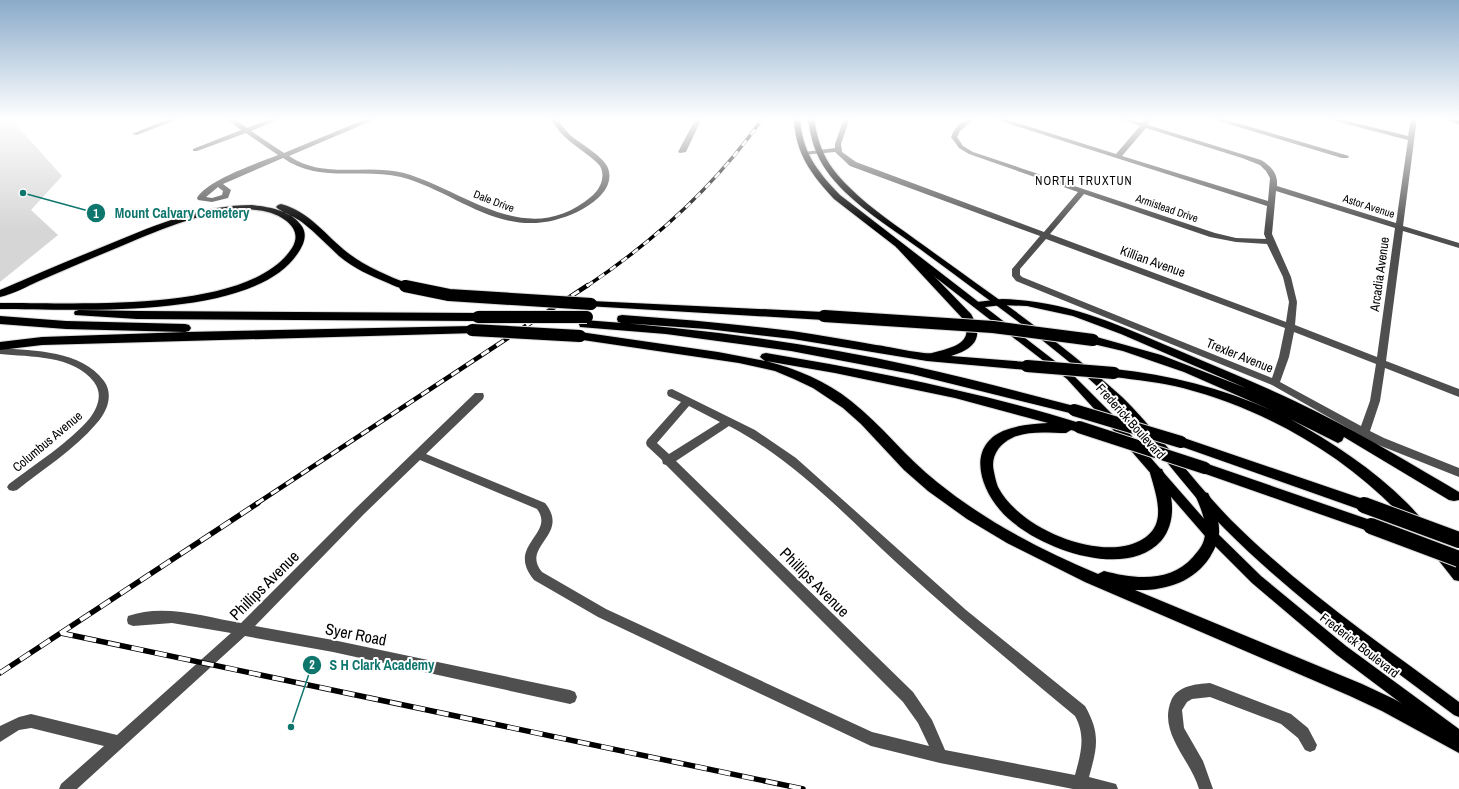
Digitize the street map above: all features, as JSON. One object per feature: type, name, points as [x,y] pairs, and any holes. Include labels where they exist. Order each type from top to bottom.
[{"type":"highway","points":[[0,290],[185,215],[217,206],[260,204],[290,210],[300,215],[344,255],[358,265],[405,286],[448,295],[985,326],[1052,333],[1093,340],[1140,352],[1217,380],[1287,412],[1457,498]]},
{"type":"highway","points":[[0,294],[185,215],[239,208],[272,211],[288,218],[294,222],[298,228],[300,241],[292,255],[271,273],[254,283],[212,296],[132,304],[0,306]]},
{"type":"highway","points":[[901,248],[967,317],[973,327],[972,338],[963,347],[946,354],[927,356]]},
{"type":"highway","points":[[977,306],[996,301],[1023,302],[1069,311],[1225,374],[1316,417],[1392,458],[1457,498]]},
{"type":"highway","points":[[0,306],[64,312],[123,315],[478,317],[670,322],[793,335],[965,361],[1114,373],[1174,380],[1220,394],[1262,411],[1308,435],[1351,464],[1390,495],[1407,511],[1459,575]]},
{"type":"highway","points":[[0,320],[121,327],[472,330],[580,336],[721,350],[835,369],[955,394],[1079,427],[1205,468],[1371,526],[1459,559]]},
{"type":"highway","points":[[586,320],[791,347],[912,370],[1074,410],[1181,442],[1364,505],[1459,540]]},
{"type":"highway","points":[[0,346],[42,341],[188,336],[472,330]]},
{"type":"highway","points":[[580,336],[746,359],[761,362],[800,376],[830,393],[852,409],[871,426],[909,466],[956,504],[1011,539],[1084,575],[1356,690],[1388,705],[1459,744]]},
{"type":"highway","points":[[1079,427],[1029,430],[1013,433],[998,440],[988,455],[986,470],[993,490],[1010,511],[1035,531],[1063,544],[1094,552],[1129,551],[1149,543],[1159,534],[1167,515],[1166,504],[1157,473]]},
{"type":"highway","points":[[1052,560],[1126,583],[1145,584],[1178,577],[1190,570],[1199,562],[1208,549],[1212,536],[1210,516],[1203,497]]},
{"type":"main road","name":"Frederick Boulevard","points":[[804,155],[813,170],[837,197],[901,248],[1070,377],[1093,400],[1190,513],[1268,589],[1308,623],[1459,738]]},
{"type":"main road","name":"Frederick Boulevard","points":[[821,155],[832,173],[850,192],[889,223],[1071,358],[1113,394],[1203,497],[1238,534],[1306,595],[1459,710]]},
{"type":"street","name":"Dale Drive","points":[[284,155],[301,166],[315,170],[382,172],[408,177],[510,220],[540,221],[564,214],[589,202],[602,189],[606,178],[605,168],[591,155]]},
{"type":"street","points":[[218,184],[233,176],[284,155]]},
{"type":"street","name":"Killian Avenue","points":[[842,155],[853,164],[1290,327],[1459,393]]},
{"type":"street","name":"Armistead Drive","points":[[979,155],[1213,235],[1236,240],[1270,242]]},
{"type":"street","points":[[1110,155],[1271,205]]},
{"type":"street","points":[[1241,155],[1264,165],[1272,174],[1273,187],[1268,226],[1270,242],[1282,264],[1291,290],[1293,302],[1284,357],[1275,384]]},
{"type":"street","points":[[1341,155],[1345,156]]},
{"type":"street","name":"Arcadia Avenue","points":[[1364,432],[1375,401],[1409,155]]},
{"type":"street","name":"Astor Avenue","points":[[1273,187],[1459,246]]},
{"type":"street","points":[[1046,235],[1083,191]]},
{"type":"street","name":"Trexler Avenue","points":[[1046,235],[1015,272],[1016,276],[1023,282],[1275,384],[1380,441],[1459,473]]},
{"type":"street","name":"Columbus Avenue","points":[[0,350],[51,356],[76,364],[91,372],[99,379],[103,386],[104,395],[103,404],[99,413],[87,428],[13,487]]},
{"type":"street","points":[[672,393],[729,421],[767,443],[792,462],[962,614],[1080,711],[1088,726],[1091,741],[1080,783]]},
{"type":"street","name":"Phillips Avenue","points":[[66,789],[243,630],[360,511],[479,396]]},
{"type":"street","name":"Phillips Avenue","points":[[688,401],[651,443],[667,461],[908,697],[922,714],[940,756]]},
{"type":"street","points":[[667,461],[729,421]]},
{"type":"street","points":[[419,455],[541,506],[546,511],[548,524],[530,555],[530,563],[533,570],[538,576],[608,616],[850,731],[893,746],[1111,789]]},
{"type":"street","name":"Syer Road","points":[[133,620],[172,617],[333,646],[570,696]]},
{"type":"street","points":[[1206,789],[1196,762],[1182,740],[1177,727],[1175,715],[1177,703],[1181,697],[1189,692],[1210,690],[1286,719],[1304,734],[1310,745]]},
{"type":"street","points":[[0,735],[11,726],[21,722],[31,721],[118,742]]},
{"type":"shaded area","points":[[0,155],[43,155],[62,176],[31,210],[58,235],[0,282]]},
{"type":"railway","points":[[587,286],[637,250],[660,231],[704,189],[734,155]]},
{"type":"railway","points":[[256,504],[588,285]]},
{"type":"railway","points":[[0,673],[258,503]]},
{"type":"railway","points":[[61,633],[803,789]]},
{"type":"place","name":"Mount Calvary Cemetery","points":[[23,193]]},
{"type":"place","name":"S H Clark Academy","points":[[291,727]]},
{"type":"district","name":"NORTH TRUXTUN","points":[[1084,181]]}]
